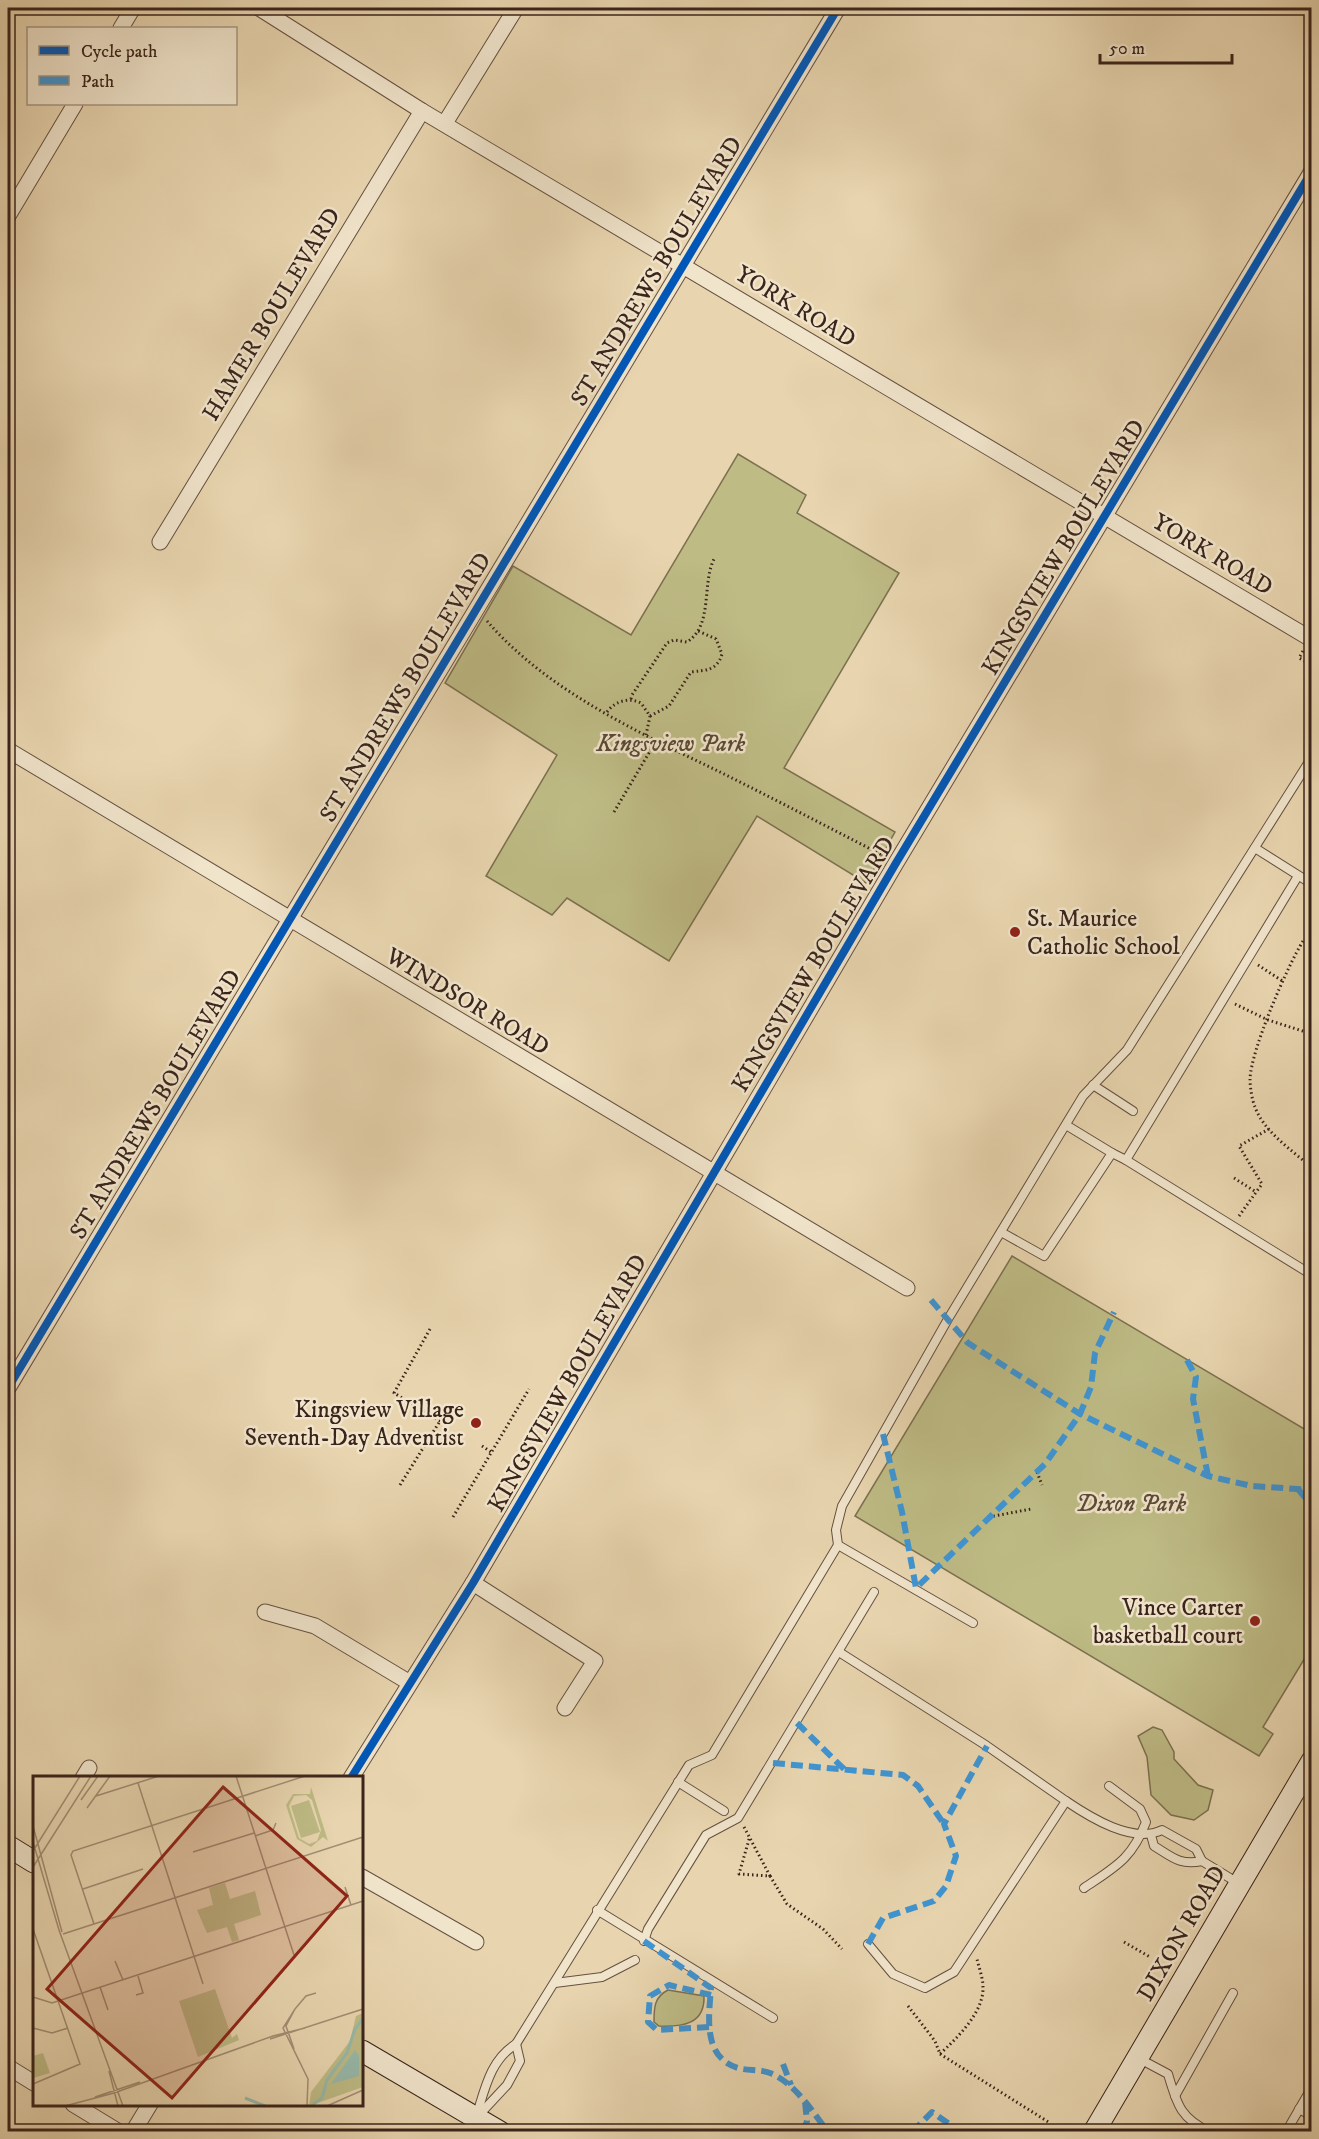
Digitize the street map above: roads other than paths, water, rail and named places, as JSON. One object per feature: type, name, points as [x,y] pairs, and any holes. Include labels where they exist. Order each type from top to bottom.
[{"type":"main road","name":"DIXON ROAD","points":[[1099,2128],[1137,2058],[1311,1761]]},
{"type":"main road","points":[[8,1846],[32,1856]]},
{"type":"main road","points":[[363,2052],[500,2132]]},
{"type":"street","points":[[122,27],[133,8]]},
{"type":"street","name":"YORK ROAD","points":[[259,8],[422,111],[1311,639]]},
{"type":"street","points":[[445,123],[516,8]]},
{"type":"street","name":"ST ANDREWS BOULEVARD","points":[[8,1388],[287,919],[838,8]]},
{"type":"street","points":[[8,216],[74,105]]},
{"type":"street","name":"HAMER BOULEVARD","points":[[160,542],[422,111]]},
{"type":"street","name":"KINGSVIEW BOULEVARD","points":[[352,1776],[473,1583],[712,1172],[1311,171]]},
{"type":"street","name":"WINDSOR ROAD","points":[[8,750],[907,1288]]},
{"type":"street","points":[[473,1583],[595,1662],[565,1708]]},
{"type":"street","points":[[265,1612],[315,1626],[410,1683]]},
{"type":"street","points":[[363,1878],[476,1942]]},
{"type":"street","points":[[8,2067],[33,2082]]},
{"type":"street","points":[[75,2106],[119,2132]]},
{"type":"street","points":[[133,2132],[149,2106]]},
{"type":"lane","points":[[476,2118],[489,2075],[503,2052],[516,2044],[689,1765],[712,1755],[838,1545],[836,1530],[842,1506],[1083,1096],[1127,1050],[1311,758]]},
{"type":"lane","points":[[1255,848],[1311,884]]},
{"type":"lane","points":[[1126,1160],[1298,876]]},
{"type":"lane","points":[[1094,1085],[1133,1111]]},
{"type":"lane","points":[[1066,1125],[1311,1275]]},
{"type":"lane","points":[[1001,1232],[1044,1256],[1112,1154]]},
{"type":"lane","points":[[838,1545],[973,1623]]},
{"type":"lane","points":[[644,1941],[648,1929],[706,1836],[738,1818],[874,1592]]},
{"type":"lane","points":[[839,1652],[987,1746],[1087,1815],[1130,1832],[1151,1835],[1162,1830],[1176,1836],[1196,1849],[1202,1861],[1239,1884]]},
{"type":"lane","points":[[678,1782],[724,1811]]},
{"type":"lane","points":[[1084,1888],[1120,1863],[1135,1848],[1146,1822],[1140,1809],[1109,1786]]},
{"type":"lane","points":[[868,1944],[892,1974],[925,1988],[954,1972],[1066,1801]]},
{"type":"lane","points":[[1151,1835],[1154,1846],[1175,1859],[1187,1864],[1202,1861]]},
{"type":"lane","points":[[597,1910],[644,1941],[773,2018]]},
{"type":"lane","points":[[555,1983],[602,1977],[635,1960]]},
{"type":"lane","points":[[1174,2096],[1233,1994]]},
{"type":"lane","points":[[476,2118],[507,2085],[520,2061],[516,2044]]},
{"type":"lane","points":[[1137,2058],[1168,2074],[1174,2096],[1190,2122],[1210,2132]]},
{"type":"lane","points":[[1287,2132],[1311,2087]]},
{"type":"lane","points":[[1299,2109],[1311,2116]]},
{"type":"place","name":"St. Maurice Catholic School","points":[[1015,932]]},
{"type":"place","name":"Kingsview Village Seventh-Day Adventist","points":[[476,1423]]},
{"type":"place","name":"Vince Carter basketball court","points":[[1255,1621]]},
{"type":"park label","name":"Kingsview Park","points":[[671,743]]},
{"type":"park label","name":"Dixon Park","points":[[1131,1503]]}]
